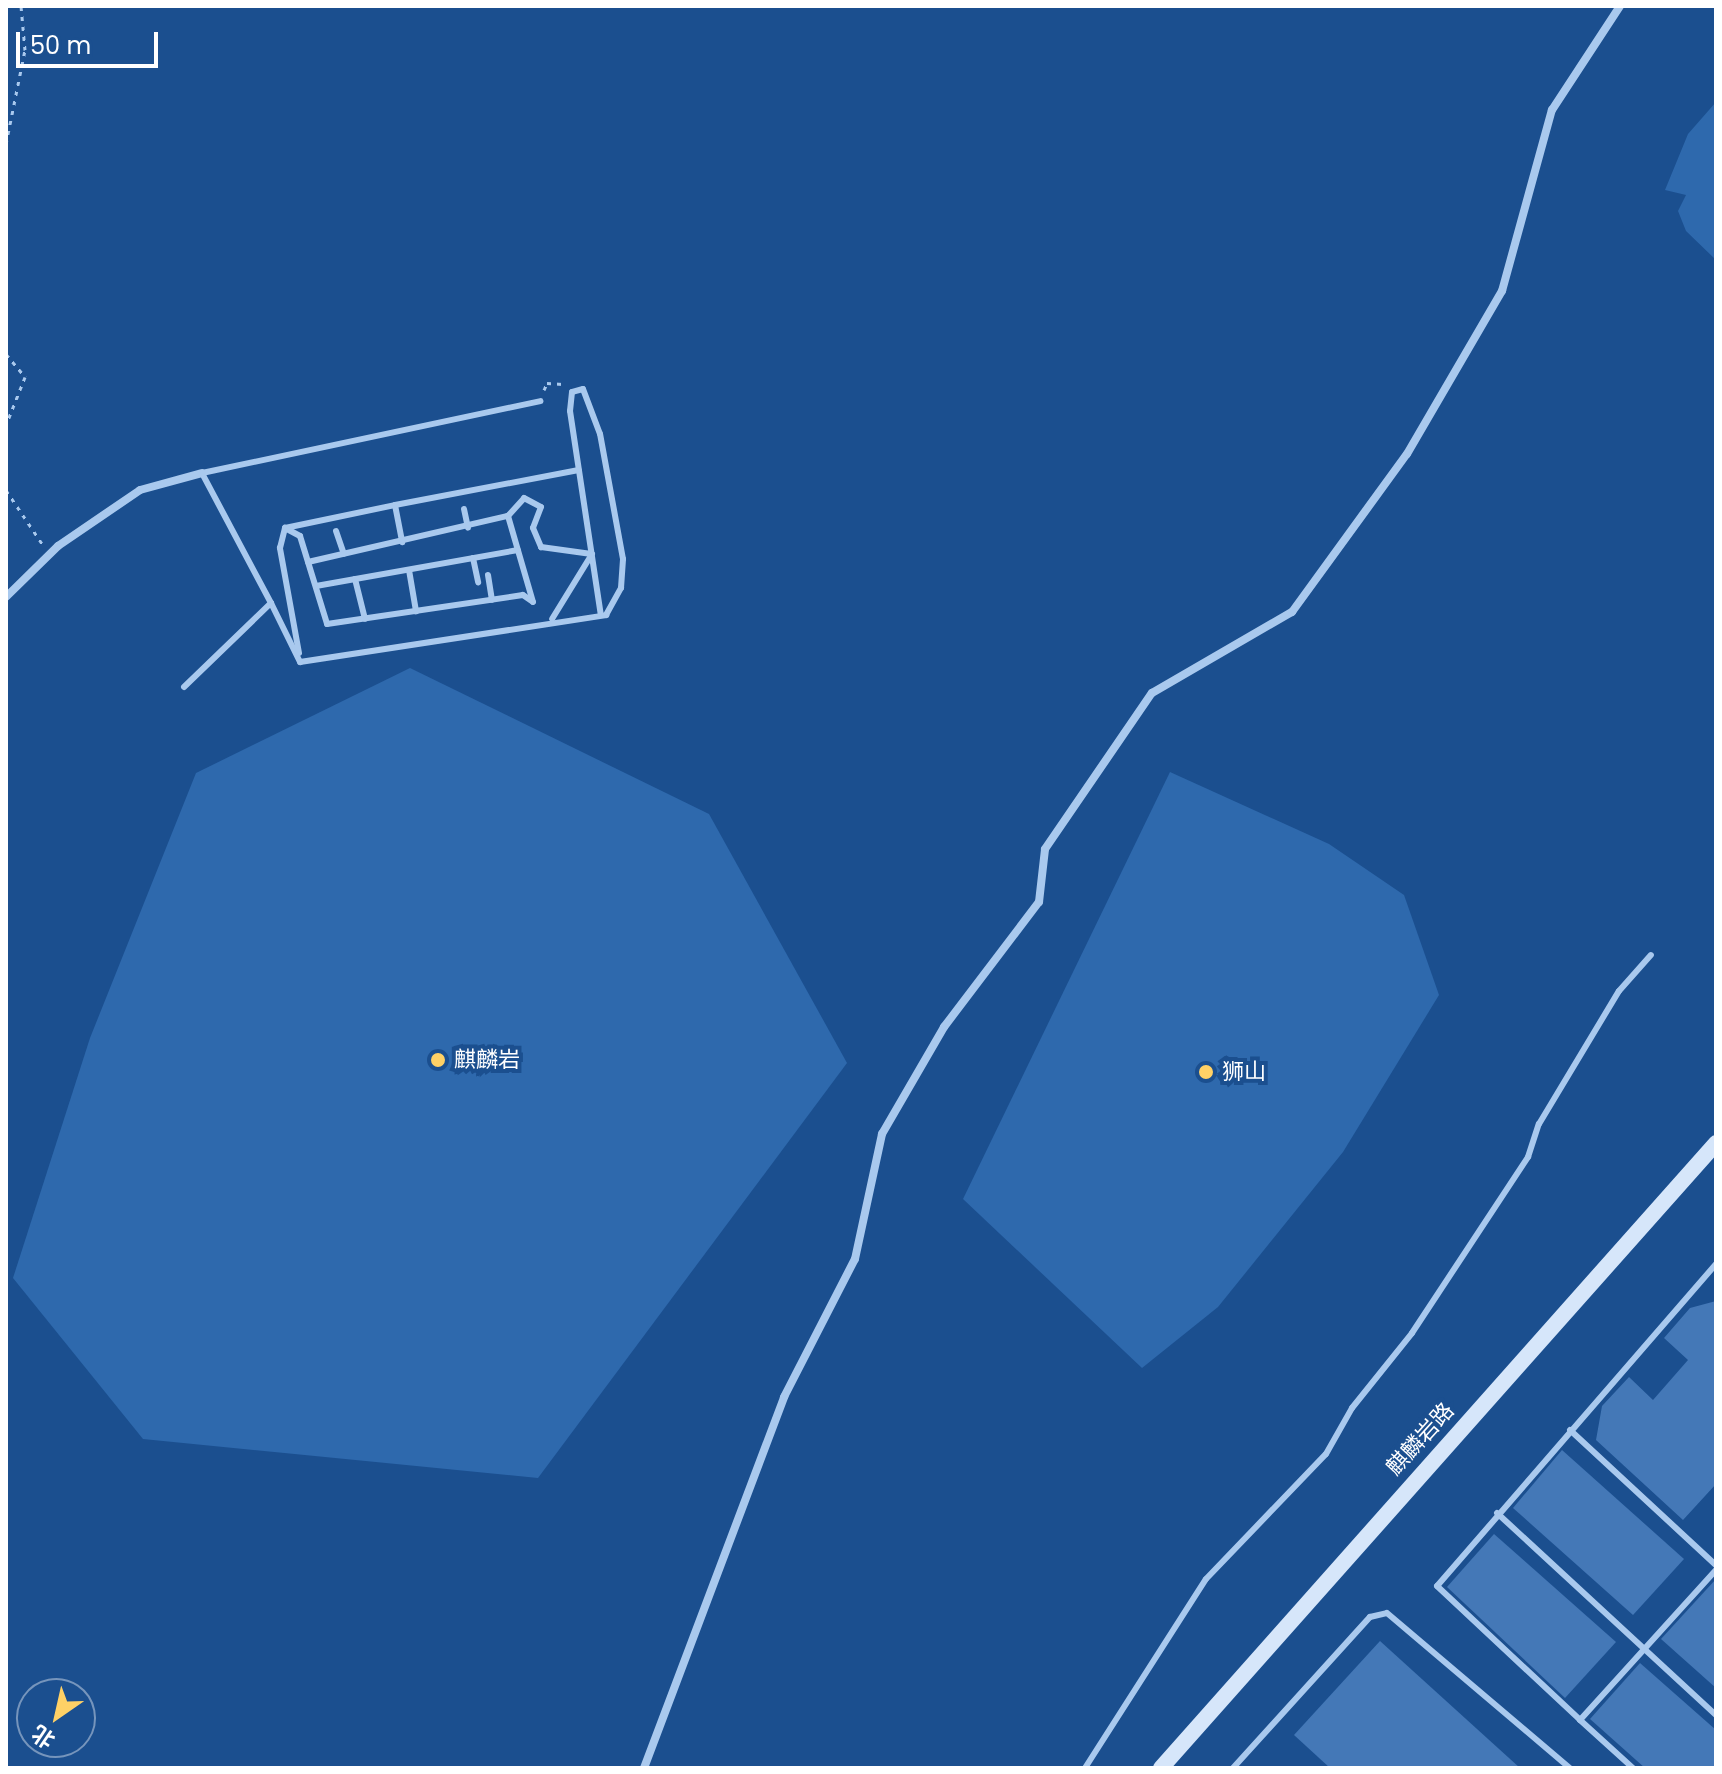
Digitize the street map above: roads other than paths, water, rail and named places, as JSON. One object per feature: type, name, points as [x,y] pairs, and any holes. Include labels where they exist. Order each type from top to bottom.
[{"type":"main road","name":"麒麟岩路","points":[[1161,1768],[1716,1143]]},
{"type":"street","points":[[644,1768],[784,1397],[855,1259],[882,1134],[944,1027],[1039,902],[1045,849],[1152,693],[1292,612],[1407,454],[1502,291],[1552,110],[1620,6]]},
{"type":"street","points":[[6,597],[50,554],[140,490],[202,473]]},
{"type":"lane","points":[[300,662],[552,619],[601,615],[621,588],[623,559],[600,434],[583,389],[572,392],[579,470],[601,615]]},
{"type":"lane","points":[[300,662],[202,473],[540,401]]},
{"type":"lane","points":[[285,528],[579,470]]},
{"type":"lane","points":[[308,562],[468,528],[508,516],[524,498],[541,507],[533,528],[541,547],[592,554]]},
{"type":"lane","points":[[395,505],[402,542]]},
{"type":"lane","points":[[464,509],[468,528]]},
{"type":"lane","points":[[285,528],[300,536],[327,624],[523,595],[533,602],[508,516]]},
{"type":"lane","points":[[285,528],[280,548],[300,662]]},
{"type":"lane","points":[[336,531],[344,554]]},
{"type":"lane","points":[[316,586],[518,550]]},
{"type":"lane","points":[[552,619],[592,554]]},
{"type":"lane","points":[[473,558],[478,582]]},
{"type":"lane","points":[[409,570],[416,611]]},
{"type":"lane","points":[[488,575],[492,600]]},
{"type":"lane","points":[[355,579],[365,619]]},
{"type":"lane","points":[[184,687],[271,603]]},
{"type":"lane","points":[[1085,1768],[1206,1579],[1326,1454],[1352,1408],[1412,1333],[1528,1157],[1539,1124],[1619,991],[1651,955]]},
{"type":"lane","points":[[1633,1768],[1437,1586],[1497,1513],[1715,1269]]},
{"type":"lane","points":[[1570,1430],[1716,1568],[1580,1720]]},
{"type":"lane","points":[[1497,1513],[1716,1715]]},
{"type":"lane","points":[[1238,1766],[1370,1617],[1387,1613],[1570,1768]]},
{"type":"place","name":"麒麟岩","points":[[438,1060]]},
{"type":"place","name":"狮山","points":[[1206,1072]]}]
